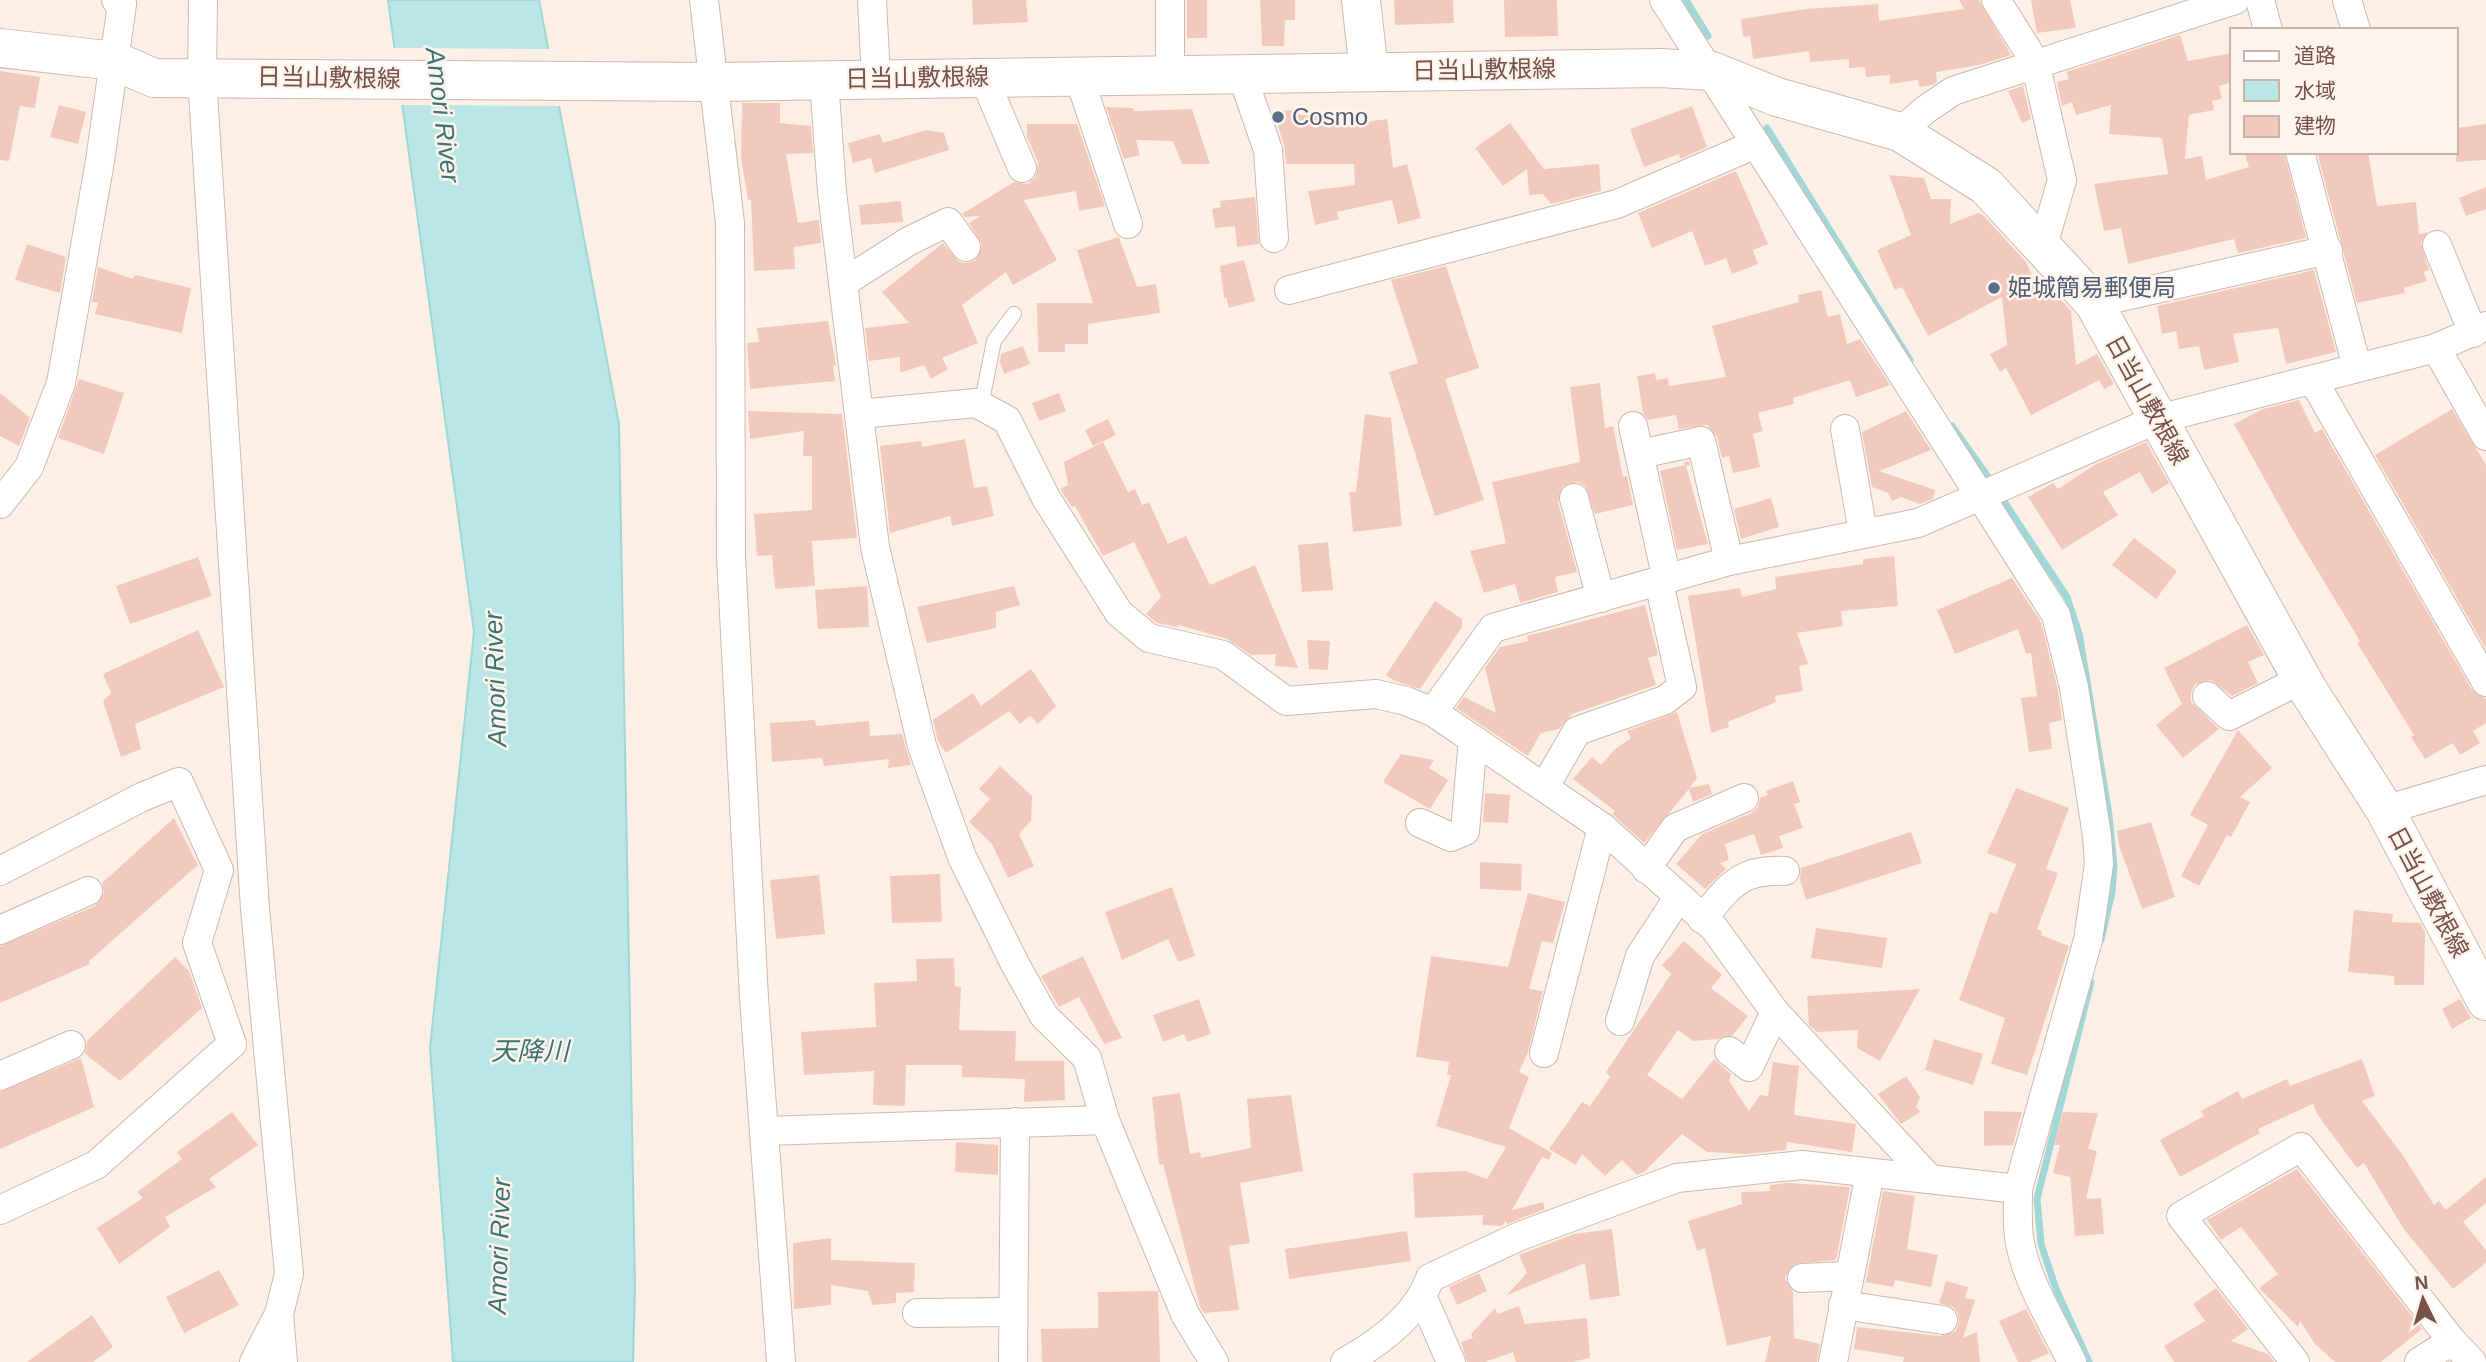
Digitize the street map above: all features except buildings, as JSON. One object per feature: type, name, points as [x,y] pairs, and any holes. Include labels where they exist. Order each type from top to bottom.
[{"type":"main road","points":[[1361,0],[1369,72]]},
{"type":"main road","name":"日当山敷根線","points":[[0,48],[115,61],[154,78],[704,82],[1660,68],[1712,71],[1777,97],[1900,132],[1986,186],[2042,250],[2094,303],[2302,679],[2385,810],[2482,986]]},
{"type":"street","points":[[0,504],[29,467],[61,383],[115,61],[122,4],[116,0]]},
{"type":"street","points":[[203,0],[202,77],[255,909],[289,1274],[279,1314],[254,1362]]},
{"type":"street","points":[[704,0],[704,82],[730,223],[732,555],[754,998],[781,1362]]},
{"type":"street","points":[[872,0],[876,78]]},
{"type":"street","points":[[1170,0],[1171,76]]},
{"type":"street","points":[[1664,0],[1712,71],[2056,615],[2074,687],[2098,845],[2096,893],[2088,940],[2018,1189],[2020,1240],[2033,1279],[2072,1362]]},
{"type":"street","points":[[1996,0],[2035,62],[2062,180],[2042,250]]},
{"type":"street","points":[[1900,132],[1925,110],[1953,91],[2035,62],[2235,0]]},
{"type":"street","points":[[2260,0],[2267,28]]},
{"type":"street","points":[[2347,0],[2355,28]]},
{"type":"street","points":[[1242,75],[1268,150],[1274,238]]},
{"type":"street","points":[[1079,77],[1128,224]]},
{"type":"street","points":[[984,78],[1022,168]]},
{"type":"street","points":[[824,80],[832,192],[875,547],[922,746],[968,869],[1015,964],[1044,1016],[1087,1058],[1105,1120],[1185,1314],[1214,1362]]},
{"type":"street","points":[[1289,290],[1617,204],[1756,144]]},
{"type":"street","points":[[2301,154],[2329,250],[2357,367]]},
{"type":"street","points":[[843,283],[909,241],[948,222],[967,247]]},
{"type":"street","points":[[1433,712],[1493,628],[1729,561],[1918,523],[2158,419],[2436,348],[2480,329],[2437,245]]},
{"type":"street","points":[[2094,303],[2329,250]]},
{"type":"street","points":[[2436,348],[2486,436]]},
{"type":"street","points":[[2313,380],[2486,681]]},
{"type":"street","points":[[859,414],[976,403],[1007,420],[1046,498],[1119,612],[1149,638],[1223,655],[1286,701],[1376,694],[1433,712],[1545,786],[1602,827],[1723,938],[1775,1012],[1927,1176]]},
{"type":"street","points":[[1545,786],[1577,731],[1665,700],[1682,687],[1633,426]]},
{"type":"street","points":[[1844,429],[1863,532]]},
{"type":"street","points":[[1640,454],[1701,441],[1729,561]]},
{"type":"street","points":[[1574,498],[1601,598]]},
{"type":"street","points":[[2207,696],[2229,716],[2302,679]]},
{"type":"street","points":[[1420,823],[1451,837],[1465,831],[1473,740]]},
{"type":"street","points":[[2385,810],[2486,780]]},
{"type":"street","points":[[0,871],[142,797],[179,782],[219,870],[197,943],[232,1044],[96,1165],[0,1210]]},
{"type":"street","points":[[1646,869],[1675,828],[1744,799]]},
{"type":"street","points":[[1544,1053],[1602,827]]},
{"type":"street","points":[[1702,919],[1735,881],[1755,872],[1785,871]]},
{"type":"street","points":[[0,930],[88,891]]},
{"type":"street","points":[[1620,1021],[1640,956],[1678,898]]},
{"type":"street","points":[[1729,1051],[1749,1066],[1775,1012]]},
{"type":"street","points":[[0,1076],[71,1045]]},
{"type":"street","points":[[765,1131],[1105,1120]]},
{"type":"street","points":[[1013,1362],[1015,1122]]},
{"type":"street","points":[[2295,1362],[2182,1216],[2301,1147],[2452,1341],[2472,1362]]},
{"type":"street","points":[[1345,1362],[1374,1346],[1423,1298],[1430,1278],[1520,1236],[1677,1178],[1802,1165],[1927,1176],[2018,1189]]},
{"type":"street","points":[[1833,1362],[1870,1173]]},
{"type":"street","points":[[1802,1278],[1848,1276]]},
{"type":"street","points":[[1423,1298],[1451,1362]]},
{"type":"street","points":[[1843,1305],[1943,1320]]},
{"type":"street","points":[[918,1313],[1013,1312]]},
{"type":"street","points":[[279,1314],[283,1362]]},
{"type":"street","points":[[2419,1362],[2452,1341]]},
{"type":"lane","points":[[981,406],[994,341],[1014,313]]},
{"type":"water","name":"天降川","points":[[388,0],[539,0],[619,424],[635,1288],[633,1362],[453,1362],[430,1048],[474,632]]},
{"type":"pier","points":[[391,48],[552,49],[562,106],[399,105]]},
{"type":"waterway","points":[[1686,0],[1708,36]]},
{"type":"waterway","points":[[1767,128],[1910,360]]},
{"type":"waterway","points":[[1952,426],[1991,481]]},
{"type":"waterway","points":[[2003,500],[2067,597],[2079,633],[2109,815],[2114,866],[2112,892],[2101,940]]},
{"type":"waterway","points":[[2089,1362],[2056,1289],[2041,1244],[2037,1199],[2091,982]]},
{"type":"place","name":"Cosmo","points":[[1278,117]]},
{"type":"place","name":"姫城簡易郵便局","points":[[1994,288]]},
{"type":"water label","name":"Amori River","points":[[443,115]]},
{"type":"water label","name":"Amori River","points":[[495,679]]},
{"type":"water label","name":"Amori River","points":[[499,1246]]}]
